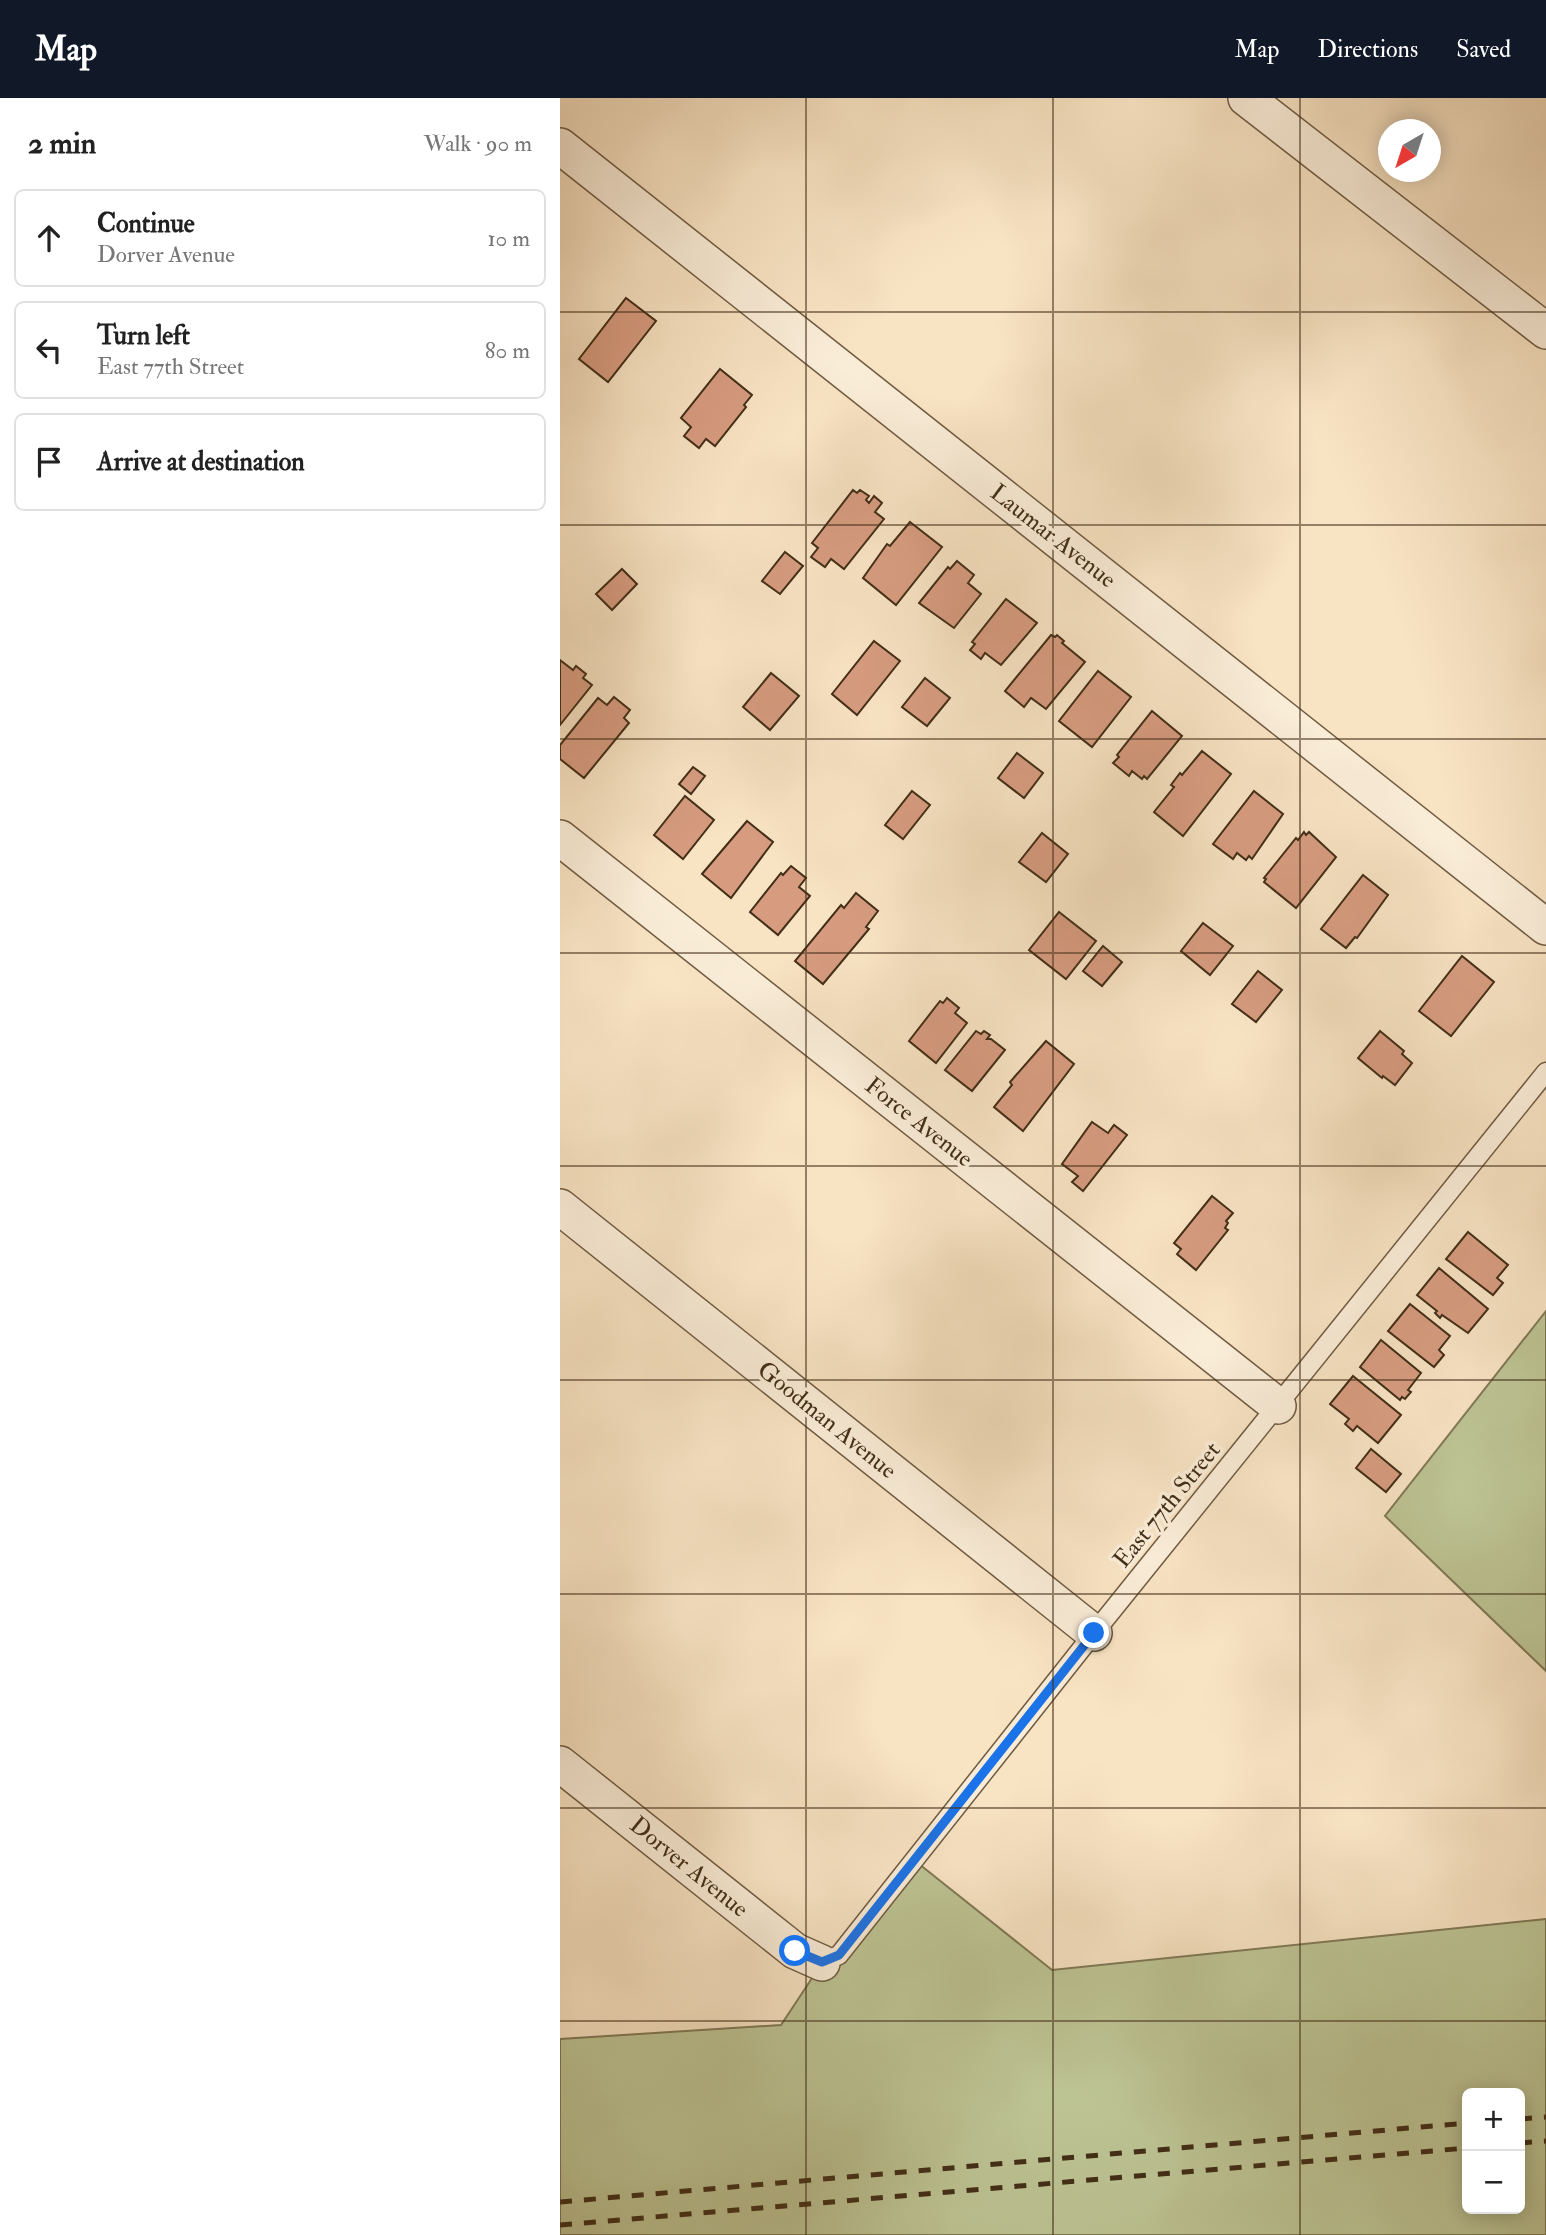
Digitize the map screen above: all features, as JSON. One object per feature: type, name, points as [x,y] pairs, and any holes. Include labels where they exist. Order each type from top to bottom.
[{"type":"street","points":[[1246,98],[1546,331]]},
{"type":"street","name":"Laumar Avenue","points":[[560,146],[1546,927]]},
{"type":"street","name":"Force Avenue","points":[[560,838],[1278,1406]]},
{"type":"street","name":"Goodman Avenue","points":[[560,1207],[1094,1633]]},
{"type":"street","name":"Dorver Avenue","points":[[560,1764],[795,1951],[822,1962]]},
{"type":"lane","name":"East 77th Street","points":[[822,1962],[839,1955],[1094,1633],[1546,1072]]},
{"type":"green space","points":[[1546,1311],[1546,1671],[1385,1516]]},
{"type":"green space","points":[[914,1860],[1052,1970],[1546,1919],[1546,2235],[560,2235],[560,2039],[781,2025],[822,1963]]},
{"type":"building","points":[[626,298],[656,321],[608,382],[579,359]]},
{"type":"building","points":[[720,369],[752,395],[744,405],[746,407],[715,446],[706,439],[699,448],[684,436],[691,427],[681,418]]},
{"type":"building","points":[[853,490],[857,493],[860,490],[869,496],[866,500],[869,503],[874,496],[882,503],[875,512],[884,519],[844,569],[831,559],[825,567],[811,557],[818,548],[812,543]]},
{"type":"building","points":[[910,522],[942,547],[896,605],[863,578],[887,544],[890,546]]},
{"type":"building","points":[[785,552],[803,566],[780,594],[762,581]]},
{"type":"building","points":[[957,561],[974,575],[968,583],[981,594],[954,628],[919,603],[948,567],[950,569]]},
{"type":"building","points":[[622,569],[637,584],[612,610],[596,594]]},
{"type":"building","points":[[1006,599],[1037,623],[1001,665],[985,653],[981,659],[970,650],[975,644],[972,642]]},
{"type":"building","points":[[1051,635],[1057,635],[1064,641],[1062,643],[1085,662],[1046,709],[1031,698],[1024,707],[1005,691]]},
{"type":"building","points":[[874,641],[900,661],[857,715],[832,694]]},
{"type":"building","points":[[560,660],[573,670],[576,666],[586,674],[583,678],[592,685],[560,725]]},
{"type":"building","points":[[1098,671],[1131,697],[1092,747],[1059,721]]},
{"type":"building","points":[[771,673],[799,696],[770,730],[743,707]]},
{"type":"building","points":[[925,678],[950,698],[927,726],[902,707]]},
{"type":"building","points":[[614,697],[630,710],[624,718],[629,723],[584,778],[560,759],[560,745],[598,698],[607,705]]},
{"type":"building","points":[[1152,711],[1182,736],[1147,779],[1144,776],[1142,779],[1132,771],[1129,776],[1113,763]]},
{"type":"building","points":[[1202,751],[1231,774],[1183,836],[1154,812],[1174,787],[1171,785],[1180,773],[1182,775]]},
{"type":"building","points":[[1017,753],[1043,773],[1024,798],[998,778]]},
{"type":"building","points":[[693,767],[705,776],[691,794],[679,784]]},
{"type":"building","points":[[912,791],[930,805],[903,839],[885,825]]},
{"type":"building","points":[[1254,791],[1283,814],[1252,859],[1249,856],[1246,860],[1237,853],[1233,859],[1213,844]]},
{"type":"building","points":[[685,796],[714,820],[683,859],[654,835]]},
{"type":"building","points":[[747,821],[773,842],[731,898],[702,874]]},
{"type":"building","points":[[1304,832],[1306,835],[1309,832],[1336,857],[1296,908],[1264,882],[1264,878]]},
{"type":"building","points":[[1042,833],[1068,854],[1046,882],[1019,862]]},
{"type":"building","points":[[791,866],[806,878],[799,887],[810,896],[778,935],[750,912],[781,873],[783,875]]},
{"type":"building","points":[[1363,875],[1388,895],[1357,938],[1346,948],[1321,929]]},
{"type":"building","points":[[856,893],[878,911],[866,927],[869,929],[823,984],[795,961],[841,905],[844,908]]},
{"type":"building","points":[[1059,912],[1096,941],[1066,979],[1029,950]]},
{"type":"building","points":[[1203,923],[1233,946],[1210,975],[1181,951]]},
{"type":"building","points":[[1103,946],[1122,962],[1102,986],[1083,971]]},
{"type":"building","points":[[1462,956],[1494,982],[1451,1036],[1419,1011]]},
{"type":"building","points":[[1258,971],[1282,990],[1256,1022],[1232,1004]]},
{"type":"building","points":[[947,998],[959,1008],[955,1013],[967,1023],[936,1063],[909,1041],[940,1001],[943,1003]]},
{"type":"building","points":[[976,1031],[981,1034],[984,1031],[990,1035],[987,1039],[1005,1050],[972,1091],[945,1070]]},
{"type":"building","points":[[1380,1031],[1404,1051],[1402,1054],[1412,1063],[1395,1085],[1358,1058]]},
{"type":"building","points":[[1046,1041],[1074,1064],[1023,1131],[994,1107],[1012,1085],[1010,1082]]},
{"type":"building","points":[[1092,1122],[1108,1133],[1114,1125],[1127,1135],[1083,1191],[1072,1182],[1078,1176],[1062,1164]]},
{"type":"building","points":[[1212,1196],[1233,1213],[1226,1221],[1228,1223],[1225,1228],[1228,1230],[1196,1270],[1177,1254],[1181,1249],[1174,1243]]},
{"type":"building","points":[[1468,1232],[1508,1265],[1497,1278],[1503,1283],[1493,1295],[1446,1259]]},
{"type":"building","points":[[1439,1268],[1488,1309],[1468,1333],[1442,1315],[1440,1318],[1435,1313],[1437,1311],[1417,1295]]},
{"type":"building","points":[[1410,1304],[1450,1336],[1439,1350],[1444,1355],[1434,1367],[1388,1331]]},
{"type":"building","points":[[1381,1340],[1421,1373],[1408,1390],[1411,1392],[1405,1399],[1402,1397],[1400,1400],[1360,1367]]},
{"type":"building","points":[[1353,1376],[1401,1415],[1378,1443],[1357,1426],[1353,1431],[1345,1424],[1349,1419],[1330,1404]]},
{"type":"building","points":[[1371,1449],[1401,1474],[1386,1492],[1356,1468]]},
{"type":"railway","points":[[1525,2119],[1546,2117]]},
{"type":"railway","points":[[560,2202],[1462,2123]]},
{"type":"railway","points":[[1525,2143],[1546,2141]]},
{"type":"railway","points":[[560,2225],[1462,2148]]},
{"type":"route","points":[[795,1951],[822,1962],[839,1955],[1094,1633]]}]
